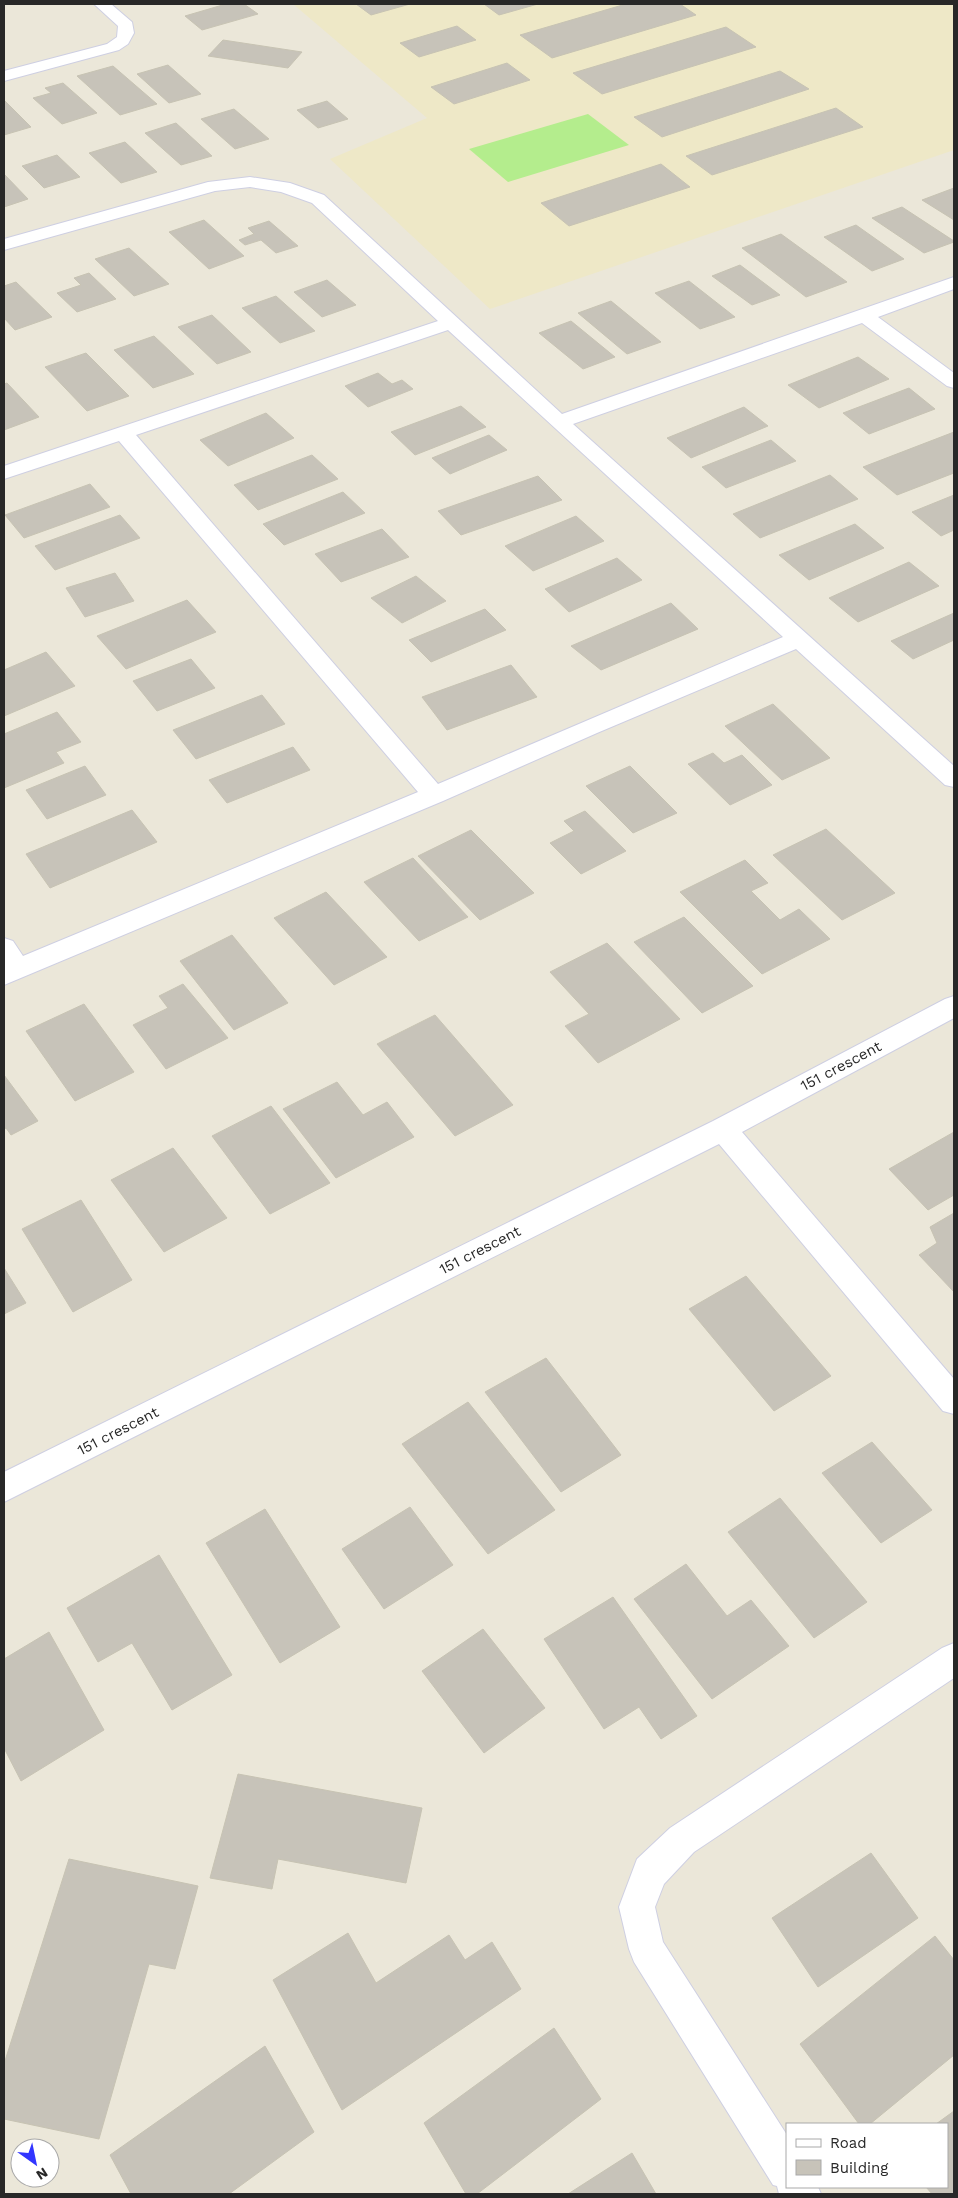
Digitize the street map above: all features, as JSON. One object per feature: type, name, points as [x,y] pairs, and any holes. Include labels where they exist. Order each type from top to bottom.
[{"type":"street","points":[[4,76],[113,47],[124,41],[127,34],[126,25],[102,4]]},
{"type":"street","points":[[4,245],[214,186],[250,182],[284,187],[318,199],[450,323],[954,779]]},
{"type":"street","points":[[560,422],[954,283]]},
{"type":"street","points":[[864,316],[954,382]]},
{"type":"street","points":[[4,473],[450,323]]},
{"type":"street","points":[[123,433],[434,795]]},
{"type":"street","points":[[4,948],[11,972],[434,795],[588,727],[799,639]]},
{"type":"street","name":"151 crescent","points":[[4,1488],[723,1129],[954,1006]]},
{"type":"street","points":[[723,1129],[954,1401]]},
{"type":"street","points":[[786,2169],[647,1949],[637,1907],[650,1872],[682,1840],[954,1659]]},
{"type":"shaded area","points":[[293,4],[954,4],[954,150],[490,309],[330,159],[427,118]]},
{"type":"green space","points":[[588,114],[629,145],[508,182],[469,149]]},
{"type":"building","points":[[226,4],[244,4],[258,14],[202,30],[185,16]]},
{"type":"building","points":[[356,4],[410,4],[371,15]]},
{"type":"building","points":[[484,4],[538,4],[499,15]]},
{"type":"building","points":[[626,4],[680,4],[696,15],[552,58],[520,35]]},
{"type":"building","points":[[457,26],[476,40],[419,57],[400,43]]},
{"type":"building","points":[[726,27],[756,47],[602,94],[573,73]]},
{"type":"building","points":[[223,40],[302,52],[288,68],[208,56]]},
{"type":"building","points":[[507,63],[530,80],[454,104],[431,87]]},
{"type":"building","points":[[168,65],[201,94],[169,103],[137,74]]},
{"type":"building","points":[[113,66],[157,104],[120,115],[77,76]]},
{"type":"building","points":[[780,71],[809,89],[662,137],[634,117]]},
{"type":"building","points":[[63,83],[97,113],[62,124],[33,98],[51,93],[45,88]]},
{"type":"building","points":[[4,100],[31,127],[4,135]]},
{"type":"building","points":[[327,101],[348,119],[318,128],[297,110]]},
{"type":"building","points":[[836,108],[863,127],[712,175],[686,156]]},
{"type":"building","points":[[234,109],[269,139],[235,149],[201,119]]},
{"type":"building","points":[[176,123],[212,156],[181,165],[145,133]]},
{"type":"building","points":[[125,142],[157,172],[121,183],[89,153]]},
{"type":"building","points":[[57,155],[80,177],[44,188],[22,166]]},
{"type":"building","points":[[661,164],[690,187],[569,226],[541,203]]},
{"type":"building","points":[[4,174],[28,199],[4,207]]},
{"type":"building","points":[[954,188],[954,220],[922,200]]},
{"type":"building","points":[[902,207],[954,242],[924,253],[872,218]]},
{"type":"building","points":[[204,220],[244,256],[209,269],[169,232]]},
{"type":"building","points":[[269,221],[298,246],[276,253],[261,240],[245,245],[239,240],[254,234],[248,228]]},
{"type":"building","points":[[856,225],[904,259],[872,271],[824,237]]},
{"type":"building","points":[[781,234],[847,282],[806,297],[742,248]]},
{"type":"building","points":[[129,248],[169,284],[134,296],[95,259]]},
{"type":"building","points":[[740,265],[780,295],[752,305],[712,276]]},
{"type":"building","points":[[89,273],[116,299],[77,312],[57,293],[81,285],[74,278]]},
{"type":"building","points":[[327,280],[356,305],[322,317],[294,292]]},
{"type":"building","points":[[689,281],[735,317],[700,329],[655,293]]},
{"type":"building","points":[[16,282],[52,317],[15,330],[4,318],[4,286]]},
{"type":"building","points":[[276,296],[315,331],[280,343],[242,308]]},
{"type":"building","points":[[611,301],[661,342],[627,354],[578,313]]},
{"type":"building","points":[[212,315],[251,352],[217,364],[178,327]]},
{"type":"building","points":[[571,321],[615,357],[583,369],[539,333]]},
{"type":"building","points":[[154,336],[194,374],[153,388],[114,350]]},
{"type":"building","points":[[86,353],[129,396],[87,411],[45,367]]},
{"type":"building","points":[[858,357],[889,379],[819,408],[788,385]]},
{"type":"building","points":[[378,373],[392,384],[402,380],[413,389],[368,407],[345,386]]},
{"type":"building","points":[[7,383],[39,417],[4,430],[4,384]]},
{"type":"building","points":[[909,388],[935,409],[869,434],[843,413]]},
{"type":"building","points":[[461,406],[486,427],[415,455],[391,432]]},
{"type":"building","points":[[744,407],[768,426],[691,458],[667,438]]},
{"type":"building","points":[[266,413],[294,438],[228,466],[200,440]]},
{"type":"building","points":[[954,432],[954,473],[897,495],[863,467]]},
{"type":"building","points":[[489,435],[507,450],[450,474],[432,458]]},
{"type":"building","points":[[771,440],[796,461],[726,488],[702,467]]},
{"type":"building","points":[[312,455],[338,479],[258,510],[234,485]]},
{"type":"building","points":[[830,475],[858,499],[760,538],[733,514]]},
{"type":"building","points":[[538,476],[562,500],[461,535],[438,511]]},
{"type":"building","points":[[90,484],[110,507],[24,538],[5,515]]},
{"type":"building","points":[[343,492],[365,513],[284,545],[263,524]]},
{"type":"building","points":[[954,495],[954,530],[941,536],[912,512]]},
{"type":"building","points":[[120,515],[140,538],[55,570],[35,546]]},
{"type":"building","points":[[576,516],[604,541],[533,571],[505,546]]},
{"type":"building","points":[[855,524],[884,548],[809,580],[779,555]]},
{"type":"building","points":[[382,529],[409,557],[341,582],[315,554]]},
{"type":"building","points":[[617,558],[642,580],[569,612],[545,589]]},
{"type":"building","points":[[909,562],[939,586],[858,622],[829,598]]},
{"type":"building","points":[[115,573],[134,601],[85,617],[66,588]]},
{"type":"building","points":[[416,576],[446,601],[402,623],[371,598]]},
{"type":"building","points":[[187,600],[216,632],[126,669],[97,636]]},
{"type":"building","points":[[671,603],[698,629],[601,670],[571,646]]},
{"type":"building","points":[[485,609],[506,630],[431,662],[409,640]]},
{"type":"building","points":[[954,613],[954,640],[913,659],[891,641]]},
{"type":"building","points":[[46,652],[75,686],[4,716],[4,670]]},
{"type":"building","points":[[191,659],[215,688],[157,711],[133,681]]},
{"type":"building","points":[[511,665],[537,697],[447,730],[422,697]]},
{"type":"building","points":[[262,695],[285,724],[196,759],[173,730]]},
{"type":"building","points":[[773,704],[830,758],[782,780],[725,726]]},
{"type":"building","points":[[57,712],[81,742],[56,752],[64,763],[4,788],[4,734]]},
{"type":"building","points":[[293,747],[310,770],[227,803],[209,780]]},
{"type":"building","points":[[713,753],[724,763],[742,755],[772,785],[730,805],[688,764]]},
{"type":"building","points":[[85,766],[106,795],[47,819],[26,790]]},
{"type":"building","points":[[630,766],[677,813],[633,833],[586,786]]},
{"type":"building","points":[[132,810],[157,842],[50,888],[26,854]]},
{"type":"building","points":[[585,811],[626,851],[581,874],[550,843],[574,831],[564,821]]},
{"type":"building","points":[[826,829],[895,893],[842,920],[773,855]]},
{"type":"building","points":[[471,830],[534,893],[480,920],[418,856]]},
{"type":"building","points":[[413,858],[468,917],[419,941],[364,882]]},
{"type":"building","points":[[745,860],[768,883],[751,891],[780,920],[799,909],[830,939],[762,974],[680,892]]},
{"type":"building","points":[[326,892],[387,957],[334,985],[274,918]]},
{"type":"building","points":[[684,917],[753,986],[702,1013],[634,942]]},
{"type":"building","points":[[232,935],[288,1003],[234,1030],[180,961]]},
{"type":"building","points":[[607,943],[680,1019],[598,1063],[565,1026],[589,1014],[550,972]]},
{"type":"building","points":[[183,984],[228,1038],[166,1069],[133,1025],[168,1008],[159,996]]},
{"type":"building","points":[[84,1004],[134,1072],[75,1101],[26,1031]]},
{"type":"building","points":[[435,1015],[513,1105],[455,1136],[377,1044]]},
{"type":"building","points":[[4,1075],[38,1121],[11,1135],[6,1128],[4,1129]]},
{"type":"building","points":[[337,1082],[363,1115],[387,1102],[414,1137],[336,1178],[283,1109]]},
{"type":"building","points":[[271,1106],[330,1183],[270,1214],[212,1136]]},
{"type":"building","points":[[954,1132],[954,1195],[928,1210],[889,1169]]},
{"type":"building","points":[[173,1148],[227,1218],[164,1252],[111,1180]]},
{"type":"building","points":[[81,1200],[132,1280],[73,1312],[22,1229]]},
{"type":"building","points":[[954,1213],[954,1292],[919,1255],[937,1243],[930,1227]]},
{"type":"building","points":[[4,1268],[26,1303],[4,1314]]},
{"type":"building","points":[[746,1276],[831,1376],[774,1411],[689,1309]]},
{"type":"building","points":[[546,1358],[621,1455],[561,1492],[485,1392]]},
{"type":"building","points":[[468,1402],[555,1510],[488,1554],[402,1444]]},
{"type":"building","points":[[872,1442],[932,1510],[881,1543],[822,1473]]},
{"type":"building","points":[[780,1498],[867,1602],[814,1638],[728,1532]]},
{"type":"building","points":[[410,1507],[453,1565],[384,1609],[342,1549]]},
{"type":"building","points":[[265,1509],[340,1627],[280,1663],[206,1543]]},
{"type":"building","points":[[159,1555],[232,1675],[172,1710],[132,1643],[98,1662],[67,1608]]},
{"type":"building","points":[[686,1564],[727,1616],[751,1600],[789,1646],[712,1699],[634,1599]]},
{"type":"building","points":[[613,1597],[697,1716],[661,1739],[639,1707],[604,1729],[544,1639]]},
{"type":"building","points":[[483,1629],[545,1708],[484,1753],[422,1671]]},
{"type":"building","points":[[49,1632],[104,1730],[21,1781],[4,1748],[4,1659]]},
{"type":"building","points":[[238,1774],[422,1808],[406,1883],[278,1859],[272,1889],[210,1878]]},
{"type":"building","points":[[871,1853],[918,1918],[818,1987],[772,1918]]},
{"type":"building","points":[[69,1859],[198,1886],[175,1969],[149,1964],[99,2139],[4,2119],[4,2064]]},
{"type":"building","points":[[348,1933],[376,1983],[449,1935],[465,1960],[492,1942],[521,1989],[342,2110],[273,1980]]},
{"type":"building","points":[[935,1936],[954,1960],[954,2055],[871,2123],[858,2123],[800,2044]]},
{"type":"building","points":[[554,2028],[601,2099],[477,2194],[466,2194],[424,2123]]},
{"type":"building","points":[[265,2046],[314,2132],[229,2194],[131,2194],[110,2155]]},
{"type":"building","points":[[954,2111],[954,2194],[932,2194],[927,2188],[948,2188],[948,2123],[937,2123]]},
{"type":"building","points":[[632,2153],[656,2194],[568,2194]]}]
